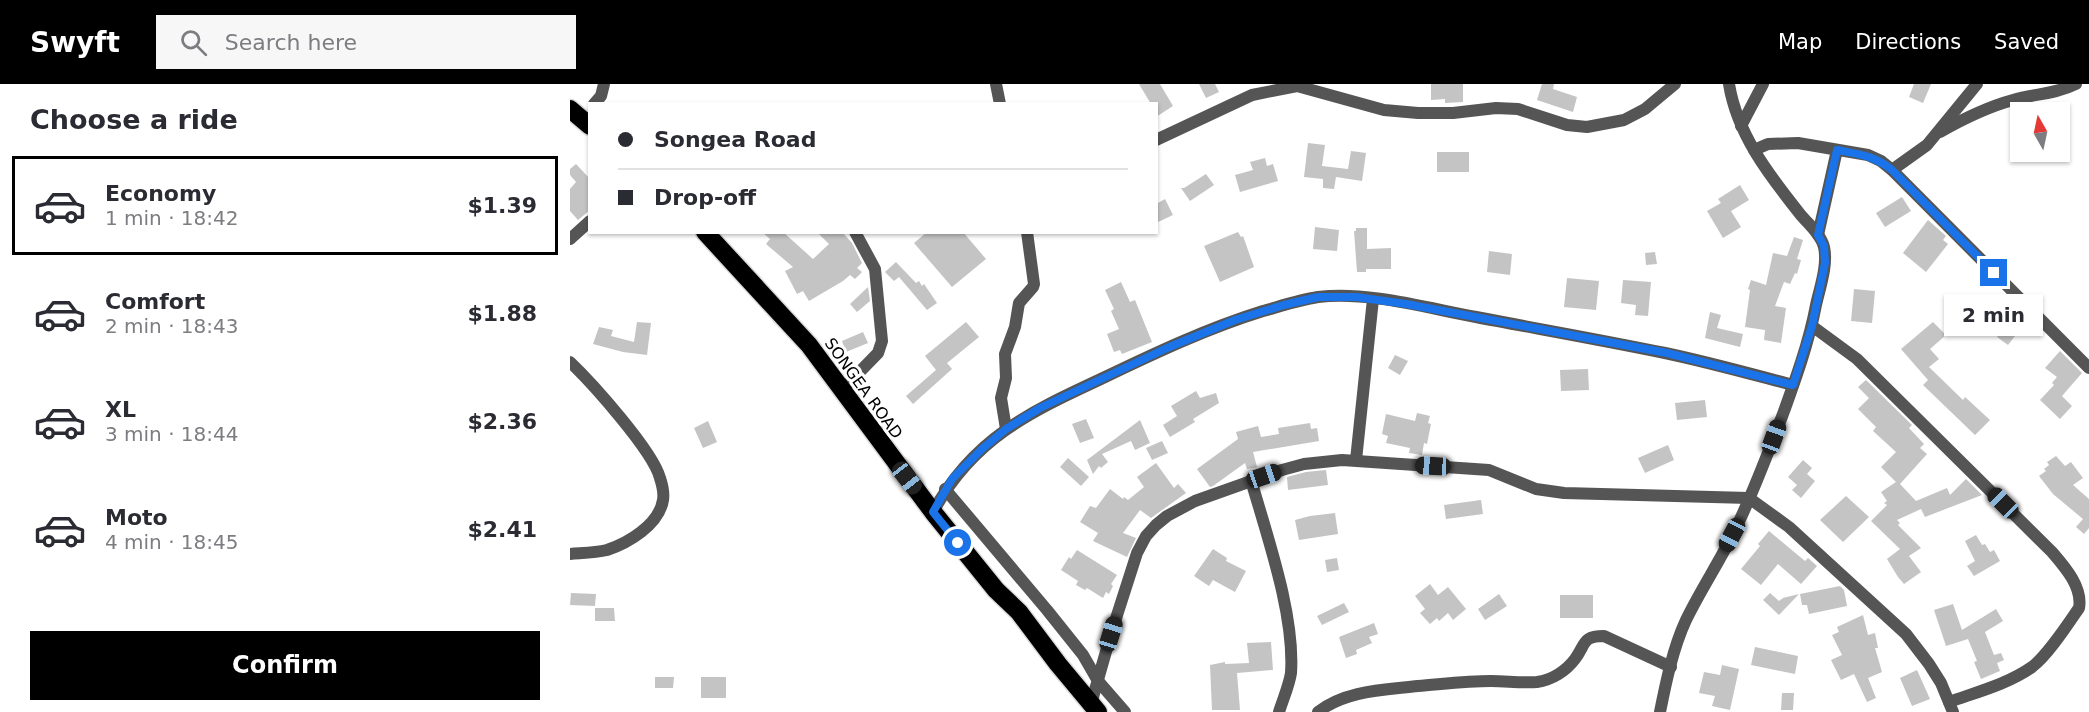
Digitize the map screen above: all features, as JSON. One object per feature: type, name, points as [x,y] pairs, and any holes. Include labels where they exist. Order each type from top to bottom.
[{"type":"highway","name":"SONGEA ROAD","points":[[707,234],[798,332],[933,512],[996,590],[1019,612],[1095,708]]},
{"type":"street","points":[[596,102],[601,96],[604,84]]},
{"type":"street","points":[[996,84],[1000,102]]},
{"type":"street","points":[[1158,139],[1252,95],[1297,86],[1384,110],[1429,113],[1496,108],[1518,109],[1567,125],[1587,127],[1624,120],[1645,109],[1675,84]]},
{"type":"street","points":[[1660,712],[1685,622],[1732,535],[1749,498],[1793,385],[1812,326],[1825,263],[1824,246],[1818,235],[1800,215],[1754,150],[1732,104],[1728,84]]},
{"type":"street","points":[[1741,126],[1763,84]]},
{"type":"street","points":[[1892,170],[1912,157],[1940,132],[1977,84]]},
{"type":"street","points":[[1940,132],[1998,104],[2058,91],[2076,84]]},
{"type":"street","points":[[1754,150],[1768,144],[1798,143],[1868,155],[1881,161],[2089,368]]},
{"type":"street","points":[[1818,235],[1837,150]]},
{"type":"street","points":[[570,239],[588,223]]},
{"type":"street","points":[[842,390],[878,353],[882,340],[875,269],[856,234]]},
{"type":"street","points":[[1006,429],[1001,398],[1006,378],[1005,354],[1016,327],[1019,303],[1034,287],[1027,234]]},
{"type":"street","points":[[933,512],[952,479],[982,449],[1006,429],[1050,403],[1167,348],[1235,320],[1318,297],[1373,299],[1667,353],[1793,385]]},
{"type":"street","points":[[1356,460],[1373,299]]},
{"type":"street","points":[[1095,708],[1098,681],[1132,565],[1146,536],[1167,516],[1251,480],[1304,464],[1356,460],[1489,470],[1536,489],[1564,493],[1749,498],[1789,526],[1906,634],[1929,664],[1951,707],[2009,680],[2044,656],[2079,608],[2080,602],[2074,583],[2052,552],[1857,359],[1812,326]]},
{"type":"street","points":[[570,362],[595,388],[642,446],[660,476],[663,494],[659,510],[653,520],[635,537],[606,550],[570,554]]},
{"type":"street","points":[[1251,480],[1277,575],[1289,635],[1291,674],[1278,712]]},
{"type":"street","points":[[945,489],[1047,610],[1083,655],[1098,681],[1125,712]]},
{"type":"street","points":[[1318,712],[1337,701],[1382,690],[1459,681],[1533,682],[1550,679],[1568,666],[1583,643],[1592,636],[1604,636],[1671,667]]},
{"type":"building","points":[[1139,84],[1160,84],[1173,106],[1158,116],[1158,102],[1150,102]]},
{"type":"building","points":[[1199,84],[1215,84],[1219,92],[1206,98]]},
{"type":"building","points":[[1431,84],[1463,84],[1463,102],[1445,103],[1445,99],[1431,100]]},
{"type":"building","points":[[1542,84],[1554,84],[1553,89],[1577,97],[1573,112],[1537,100]]},
{"type":"building","points":[[1914,84],[1931,84],[1923,103],[1909,97]]},
{"type":"building","points":[[1308,143],[1325,145],[1322,166],[1348,169],[1351,151],[1366,153],[1362,181],[1336,177],[1334,189],[1323,188],[1323,179],[1304,177]]},
{"type":"building","points":[[1437,152],[1469,152],[1469,172],[1437,172]]},
{"type":"building","points":[[1265,158],[1267,166],[1273,164],[1278,181],[1240,192],[1235,175],[1253,170],[1250,162]]},
{"type":"building","points":[[576,164],[588,177],[588,212],[578,220],[570,211],[570,189],[576,182],[570,175],[570,169]]},
{"type":"building","points":[[1206,174],[1214,185],[1190,201],[1181,188]]},
{"type":"building","points":[[1740,185],[1749,200],[1731,211],[1741,227],[1723,238],[1707,211],[1721,203],[1718,199]]},
{"type":"building","points":[[1902,197],[1911,211],[1885,227],[1876,213]]},
{"type":"building","points":[[1165,199],[1173,215],[1158,222],[1158,203]]},
{"type":"building","points":[[1928,220],[1946,236],[1943,240],[1948,244],[1926,272],[1903,253]]},
{"type":"building","points":[[1315,227],[1339,230],[1337,251],[1313,249]]},
{"type":"building","points":[[1356,228],[1367,228],[1367,249],[1391,248],[1391,269],[1366,269],[1366,272],[1357,272],[1354,231]]},
{"type":"building","points":[[1238,232],[1241,237],[1243,236],[1254,267],[1220,282],[1204,246]]},
{"type":"building","points":[[764,234],[785,234],[813,259],[829,244],[819,234],[844,234],[852,243],[862,263],[857,268],[862,272],[855,279],[850,275],[809,301],[803,291],[797,294],[785,271],[793,267],[766,244],[770,239]]},
{"type":"building","points":[[925,234],[965,234],[986,259],[952,287],[914,243]]},
{"type":"building","points":[[1794,237],[1803,240],[1797,259],[1801,260],[1797,274],[1795,273],[1790,284],[1784,282],[1775,306],[1786,308],[1781,343],[1764,340],[1765,330],[1745,327],[1750,290],[1748,289],[1751,280],[1766,285],[1773,253],[1787,256]]},
{"type":"building","points":[[1489,251],[1512,254],[1510,275],[1487,272]]},
{"type":"building","points":[[1655,252],[1657,264],[1646,265],[1645,253]]},
{"type":"building","points":[[896,262],[916,283],[919,281],[922,286],[924,284],[937,303],[927,310],[899,277],[894,281],[885,272]]},
{"type":"building","points":[[1567,278],[1599,281],[1596,310],[1564,307]]},
{"type":"building","points":[[1623,280],[1651,282],[1648,316],[1635,315],[1636,305],[1621,303]]},
{"type":"building","points":[[1121,282],[1130,302],[1135,300],[1152,342],[1122,354],[1120,350],[1114,352],[1107,334],[1119,329],[1111,311],[1114,309],[1105,290]]},
{"type":"building","points":[[868,287],[870,301],[857,312],[850,304]]},
{"type":"building","points":[[1854,289],[1875,291],[1872,323],[1851,321]]},
{"type":"building","points":[[2007,308],[2025,323],[2008,345],[1997,337],[2004,329],[1995,323]]},
{"type":"building","points":[[1710,312],[1721,315],[1717,328],[1743,334],[1740,347],[1705,338]]},
{"type":"building","points":[[637,322],[651,323],[647,355],[623,352],[593,344],[599,327],[613,330],[611,336],[634,342]]},
{"type":"building","points":[[966,322],[979,337],[947,363],[952,369],[913,404],[906,396],[936,370],[925,356]]},
{"type":"building","points":[[1933,322],[1946,335],[1930,349],[1939,359],[1929,367],[1963,400],[1965,397],[1990,420],[1975,435],[1923,385],[1928,380],[1901,349]]},
{"type":"building","points":[[863,332],[868,343],[846,352],[842,341]]},
{"type":"building","points":[[2060,351],[2082,373],[2062,396],[2072,406],[2060,419],[2040,400],[2054,385],[2052,383],[2057,377],[2045,368]]},
{"type":"building","points":[[1395,355],[1408,361],[1400,375],[1388,368]]},
{"type":"building","points":[[1588,369],[1589,390],[1561,391],[1560,370]]},
{"type":"building","points":[[1866,380],[1912,425],[1909,428],[1924,444],[1920,448],[1927,454],[1900,484],[1916,501],[1947,488],[1950,495],[1966,479],[1982,495],[1925,517],[1921,509],[1897,520],[1900,523],[1898,525],[1921,548],[1909,556],[1921,572],[1904,584],[1887,559],[1900,549],[1871,521],[1887,505],[1884,503],[1887,501],[1881,492],[1896,482],[1881,467],[1896,452],[1873,431],[1876,427],[1858,409],[1869,398],[1858,387]]},
{"type":"building","points":[[1196,391],[1200,398],[1216,393],[1219,403],[1193,419],[1195,422],[1170,437],[1163,425],[1177,416],[1171,406]]},
{"type":"building","points":[[1705,400],[1707,417],[1677,420],[1675,403]]},
{"type":"building","points":[[1417,413],[1430,416],[1428,423],[1431,424],[1422,455],[1409,453],[1410,448],[1386,443],[1388,436],[1382,434],[1386,414],[1415,421]]},
{"type":"building","points":[[1086,419],[1094,438],[1080,443],[1072,424]]},
{"type":"building","points":[[1140,420],[1150,443],[1135,450],[1131,441],[1102,454],[1108,462],[1101,468],[1099,466],[1093,474],[1087,460]]},
{"type":"building","points":[[708,421],[717,442],[703,448],[694,428]]},
{"type":"building","points":[[1310,423],[1311,429],[1317,428],[1319,441],[1253,452],[1257,467],[1247,469],[1245,463],[1213,486],[1210,487],[1197,469],[1238,439],[1236,432],[1258,426],[1261,437],[1279,434],[1278,428]]},
{"type":"building","points":[[1162,441],[1168,453],[1152,460],[1146,448]]},
{"type":"building","points":[[1668,445],[1674,460],[1645,473],[1638,458]]},
{"type":"building","points":[[2056,456],[2065,466],[2071,462],[2083,478],[2073,485],[2089,499],[2089,528],[2084,534],[2076,527],[2083,519],[2053,494],[2039,476],[2046,471],[2044,469],[2049,465],[2047,462]]},
{"type":"building","points":[[1068,458],[1089,477],[1081,486],[1060,467]]},
{"type":"building","points":[[1803,460],[1812,468],[1807,474],[1815,481],[1801,498],[1792,490],[1797,485],[1788,477]]},
{"type":"building","points":[[1156,463],[1174,488],[1178,484],[1186,493],[1151,518],[1140,510],[1123,533],[1136,538],[1127,557],[1093,541],[1098,533],[1080,522],[1090,506],[1096,508],[1110,489],[1128,500],[1144,487],[1137,477]]},
{"type":"building","points":[[1326,470],[1328,485],[1288,490],[1287,477]]},
{"type":"building","points":[[1846,496],[1869,517],[1843,542],[1820,520]]},
{"type":"building","points":[[1481,500],[1483,514],[1446,519],[1444,505]]},
{"type":"building","points":[[1335,513],[1338,534],[1299,540],[1295,520]]},
{"type":"building","points":[[1769,531],[1805,561],[1808,558],[1817,566],[1801,584],[1778,564],[1761,585],[1741,569]]},
{"type":"building","points":[[1976,535],[1990,552],[1994,550],[2000,561],[1974,576],[1967,566],[1975,561],[1965,541]]},
{"type":"building","points":[[1213,549],[1227,558],[1226,561],[1246,571],[1235,592],[1213,580],[1209,586],[1194,576]]},
{"type":"building","points":[[1077,550],[1117,575],[1111,584],[1113,586],[1109,594],[1106,592],[1103,598],[1087,588],[1085,590],[1076,585],[1078,581],[1061,570],[1069,557],[1071,559]]},
{"type":"building","points":[[1337,558],[1339,570],[1327,572],[1325,560]]},
{"type":"building","points":[[1430,584],[1438,595],[1448,587],[1466,609],[1453,620],[1448,613],[1439,621],[1437,618],[1430,624],[1420,613],[1425,609],[1415,596]]},
{"type":"building","points":[[1840,586],[1844,590],[1847,606],[1809,614],[1807,605],[1802,605],[1800,594]]},
{"type":"building","points":[[571,593],[596,594],[595,606],[570,605]]},
{"type":"building","points":[[1770,593],[1779,601],[1799,594],[1779,615],[1763,600]]},
{"type":"building","points":[[1499,594],[1507,606],[1485,620],[1478,609]]},
{"type":"building","points":[[1560,595],[1593,595],[1593,618],[1560,618]]},
{"type":"building","points":[[1344,603],[1349,612],[1322,625],[1317,616]]},
{"type":"building","points":[[1953,604],[1962,630],[1996,609],[2003,621],[1985,632],[1994,655],[2001,653],[2004,660],[1997,663],[2000,671],[1981,679],[1968,639],[1946,646],[1934,610]]},
{"type":"building","points":[[595,608],[614,608],[615,621],[595,621]]},
{"type":"building","points":[[1863,615],[1868,635],[1875,633],[1878,648],[1875,648],[1882,672],[1868,678],[1876,698],[1867,702],[1854,674],[1841,680],[1831,660],[1842,655],[1832,635],[1839,632],[1837,627]]},
{"type":"building","points":[[1374,623],[1378,634],[1369,637],[1372,643],[1356,650],[1357,654],[1346,658],[1339,637]]},
{"type":"building","points":[[1271,642],[1273,670],[1237,673],[1240,710],[1212,710],[1210,665],[1225,662],[1225,664],[1249,663],[1247,643]]},
{"type":"building","points":[[1755,647],[1798,656],[1795,674],[1751,665]]},
{"type":"building","points":[[1722,665],[1739,669],[1730,710],[1712,706],[1715,696],[1699,693],[1704,672],[1720,675]]},
{"type":"building","points":[[1917,670],[1930,699],[1912,706],[1900,678]]},
{"type":"building","points":[[655,677],[674,677],[673,688],[655,688]]},
{"type":"building","points":[[701,677],[726,677],[726,698],[701,698]]},
{"type":"building","points":[[1782,693],[1794,693],[1793,710],[1781,710]]},
{"type":"route","points":[[958,543],[933,512],[952,479],[1006,429],[1040,408],[1186,340],[1235,320],[1318,297],[1356,297],[1406,304],[1667,353],[1793,385],[1812,326],[1825,263],[1824,246],[1818,235],[1837,150],[1868,155],[1881,161],[1994,273]]}]
